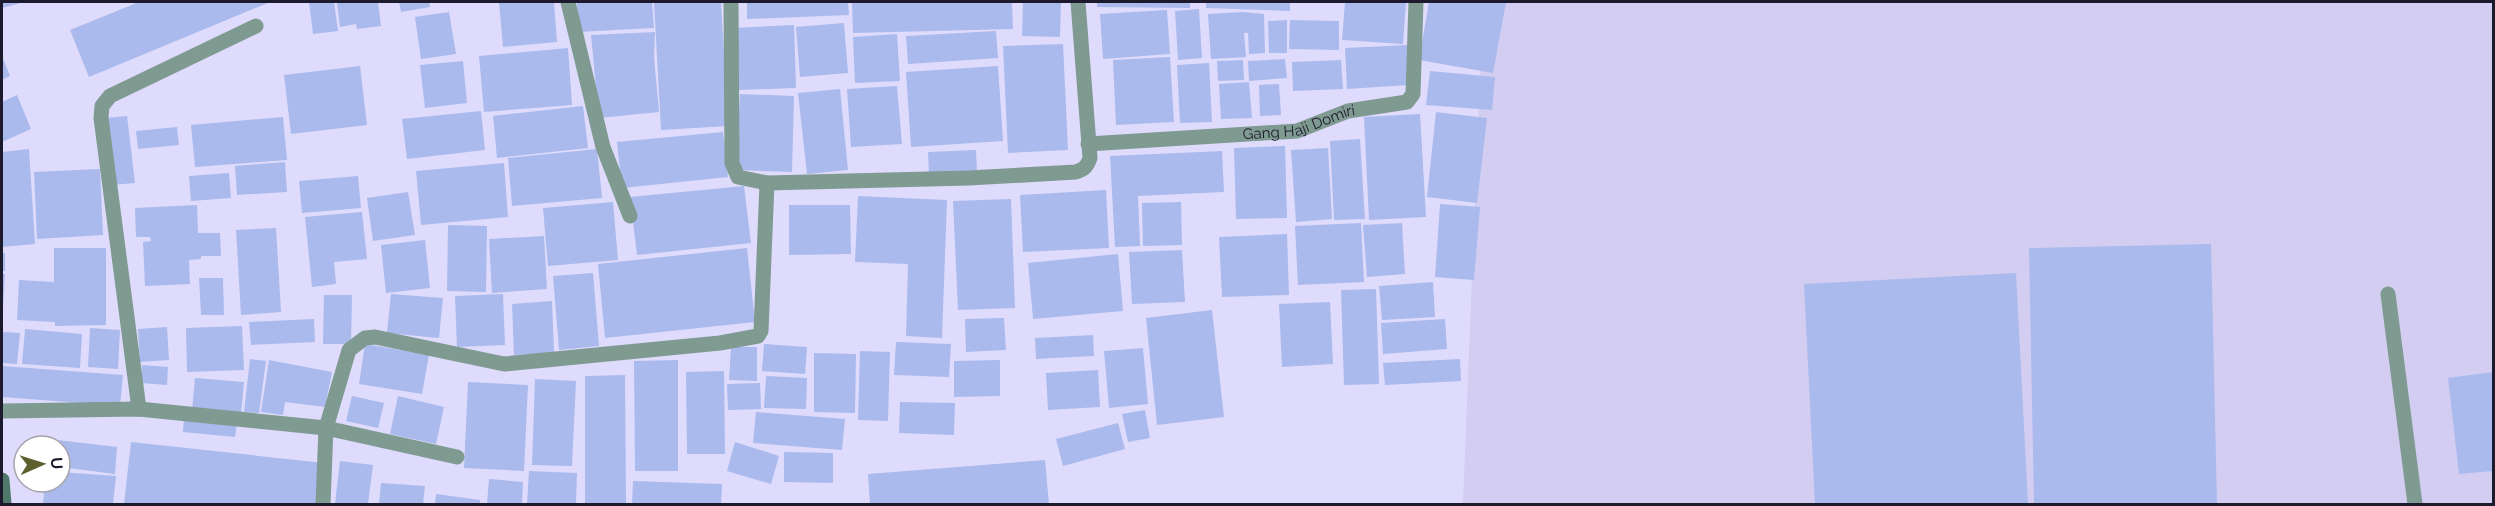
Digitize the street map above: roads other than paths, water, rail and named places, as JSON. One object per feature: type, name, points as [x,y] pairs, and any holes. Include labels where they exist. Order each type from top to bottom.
[{"type":"street","points":[[568,2],[603,147],[630,216]]},
{"type":"street","points":[[731,2],[732,163],[738,177],[767,183],[969,178],[1076,172],[1087,166],[1090,158],[1078,2]]},
{"type":"street","name":"Gang Haji Domiri","points":[[1088,144],[1297,131],[1348,111],[1407,102],[1413,93],[1416,2]]},
{"type":"street","points":[[139,409],[101,118],[102,106],[110,96],[256,26]]},
{"type":"street","points":[[323,504],[326,428],[349,350],[365,338],[375,337],[504,364],[720,343],[758,336],[761,331],[767,183]]},
{"type":"street","points":[[2388,294],[2415,504]]},
{"type":"street","points":[[2,411],[139,409],[326,428],[457,458]]},
{"type":"street","points":[[2,480],[4,504]]}]
